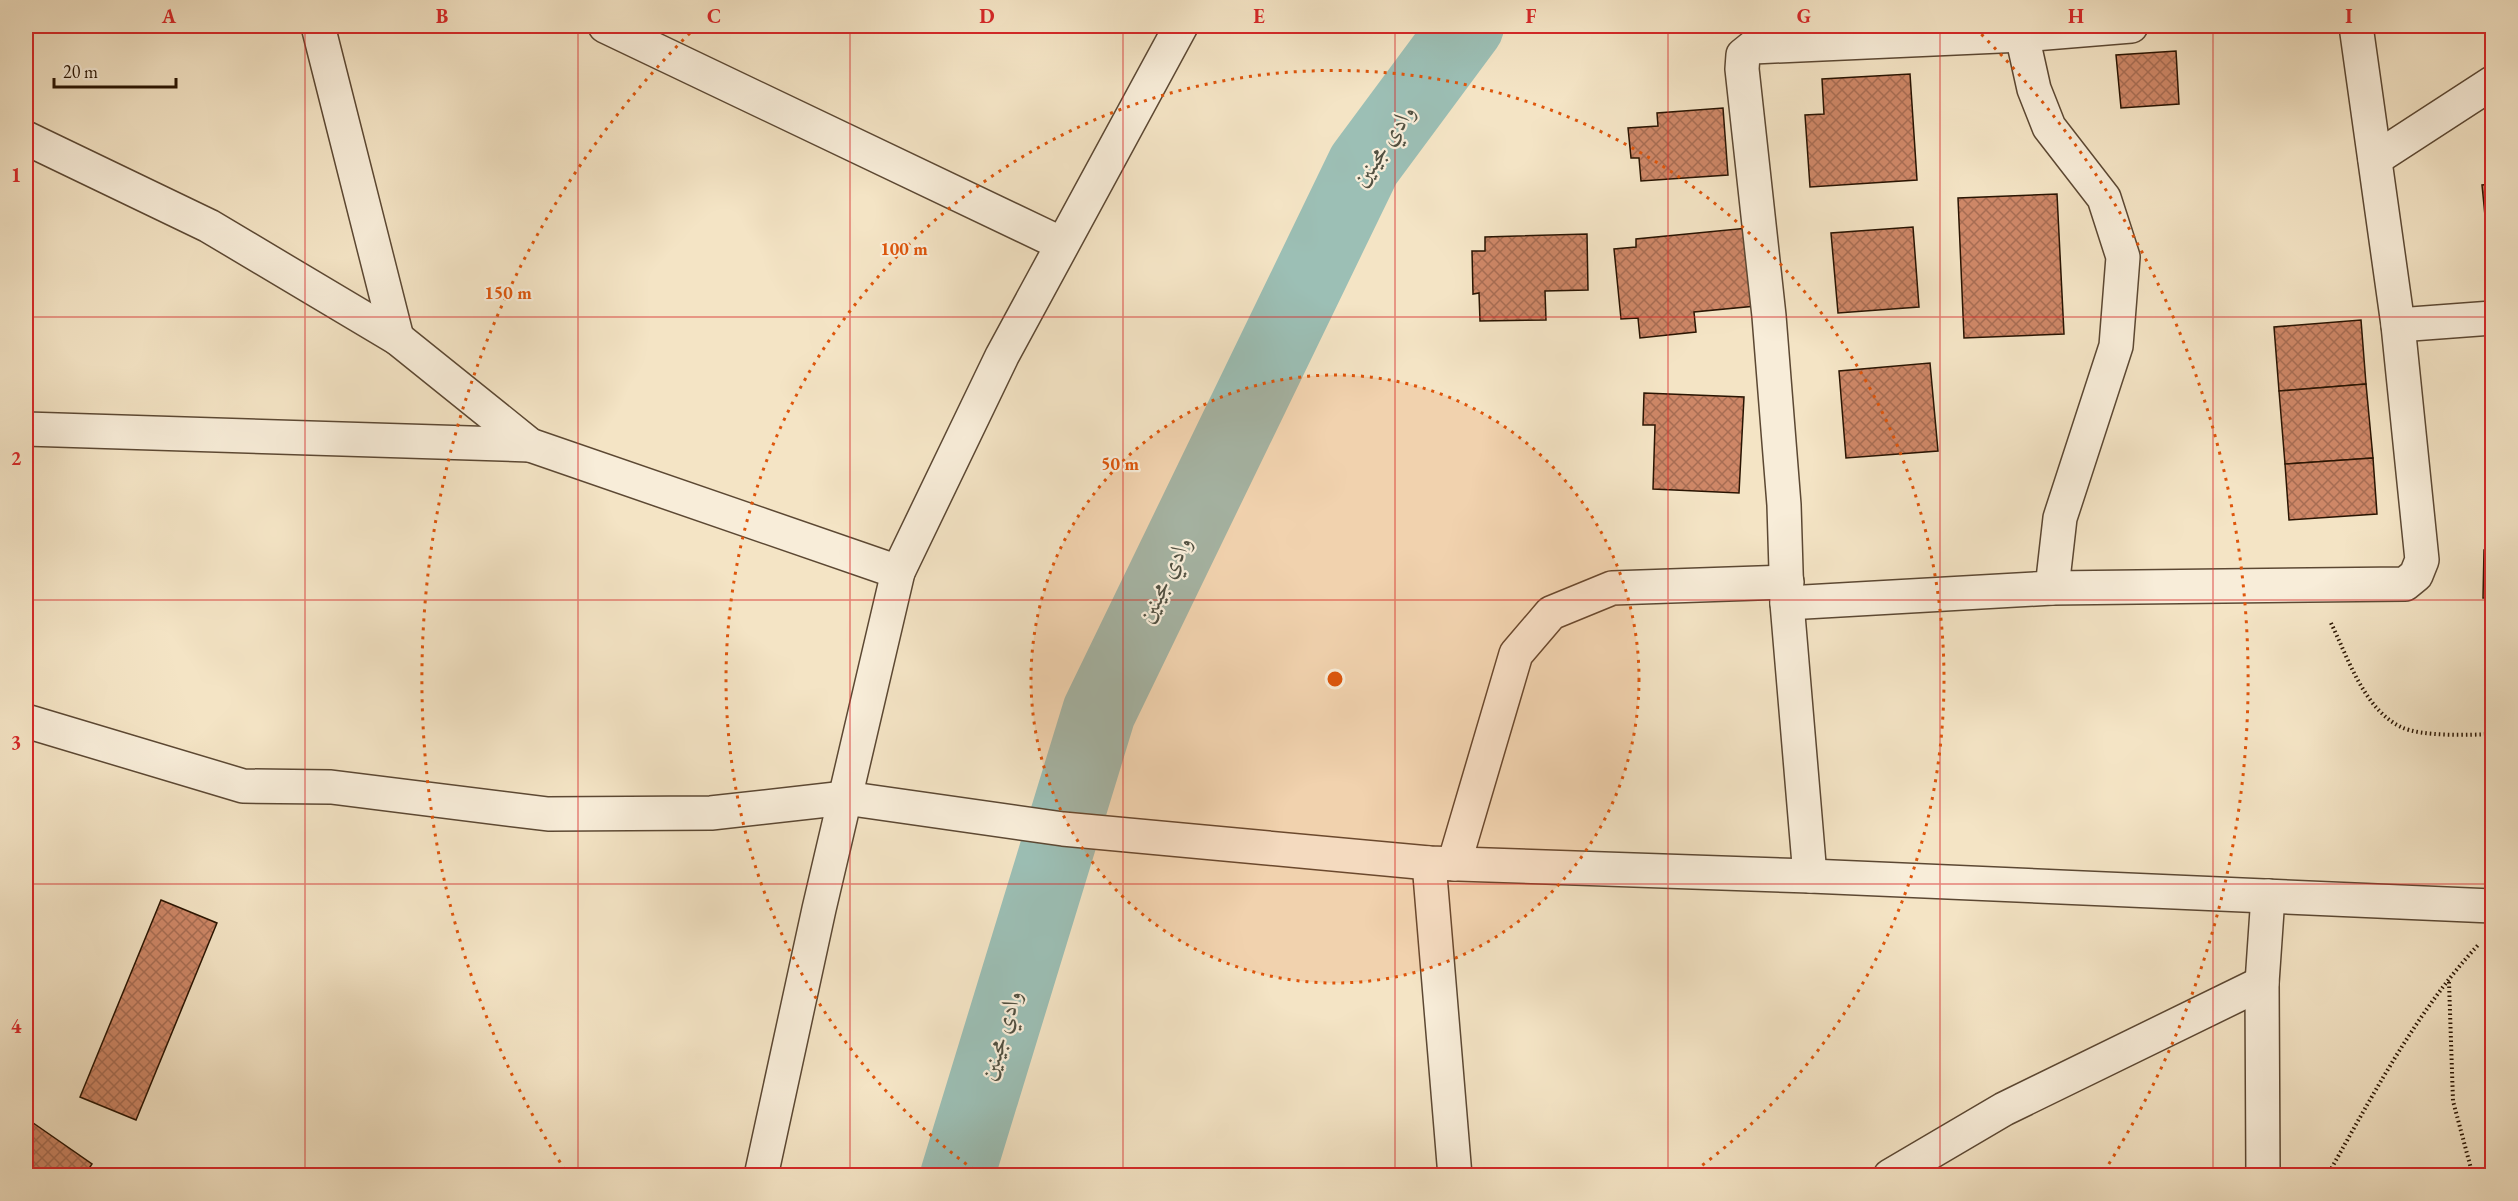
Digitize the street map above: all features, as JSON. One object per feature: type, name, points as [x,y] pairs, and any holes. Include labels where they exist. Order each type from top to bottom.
[{"type":"street","points":[[318,26],[397,338]]},
{"type":"street","points":[[605,26],[1062,244]]},
{"type":"street","points":[[761,1176],[898,572],[1002,356],[1181,26]]},
{"type":"street","points":[[1810,876],[1787,592],[1769,315],[1742,69],[1743,55],[1753,47],[2022,35],[2132,26]]},
{"type":"street","points":[[1455,1176],[1441,864],[1516,654],[1551,613],[1612,588],[1787,592],[2315,586],[2405,584],[2416,575],[2421,560],[2398,324],[2356,26]]},
{"type":"street","points":[[2022,35],[2034,89],[2049,127],[2104,198],[2123,257],[2116,346],[2060,518],[2052,588]]},
{"type":"street","points":[[2375,159],[2493,83]]},
{"type":"street","points":[[26,138],[209,226],[397,338],[530,445]]},
{"type":"street","points":[[2398,324],[2493,318]]},
{"type":"street","points":[[26,429],[530,445],[898,572]]},
{"type":"street","points":[[26,721],[243,786],[331,787],[548,814],[711,813],[845,798],[1063,829],[1441,864],[1810,876],[2493,906]]},
{"type":"street","points":[[2263,1176],[2262,983],[2268,896]]},
{"type":"street","points":[[1890,1176],[2014,1104],[2262,983]]},
{"type":"path","points":[[2315,586],[2355,674],[2380,713],[2403,728],[2454,735],[2493,734]]},
{"type":"path","points":[[2327,1176],[2385,1071],[2418,1021],[2485,938]]},
{"type":"path","points":[[2449,982],[2453,1101],[2473,1176]]},
{"type":"building","points":[[2176,51],[2179,104],[2121,108],[2116,55]]},
{"type":"building","points":[[1910,74],[1917,180],[1810,187],[1805,115],[1824,114],[1822,79]]},
{"type":"building","points":[[1723,108],[1728,175],[1641,181],[1639,158],[1631,158],[1628,128],[1658,126],[1657,113]]},
{"type":"building","points":[[2492,184],[2492,236],[2487,236],[2482,185]]},
{"type":"building","points":[[2057,194],[2064,334],[1964,338],[1958,198]]},
{"type":"building","points":[[1913,227],[1919,307],[1838,313],[1831,233]]},
{"type":"building","points":[[1748,228],[1756,306],[1694,312],[1696,332],[1640,338],[1638,318],[1621,319],[1614,249],[1636,247],[1636,239]]},
{"type":"building","points":[[1587,234],[1588,290],[1545,291],[1546,320],[1480,321],[1479,293],[1473,294],[1472,251],[1485,251],[1485,237]]},
{"type":"building","points":[[2361,320],[2366,384],[2279,391],[2274,327]]},
{"type":"building","points":[[1930,363],[1938,451],[1846,458],[1839,371]]},
{"type":"building","points":[[2366,384],[2373,458],[2285,464],[2279,391]]},
{"type":"building","points":[[1644,393],[1744,397],[1739,493],[1653,489],[1655,425],[1643,425]]},
{"type":"building","points":[[2373,458],[2377,514],[2289,520],[2285,464]]},
{"type":"building","points":[[2484,550],[2492,551],[2492,598],[2483,598]]},
{"type":"building","points":[[161,900],[217,923],[136,1120],[80,1097]]},
{"type":"building","points":[[26,1118],[92,1164],[84,1176],[26,1176]]},
{"type":"waterway","name":"وادي مجينين","points":[[957,1176],[1099,712],[1364,165],[1467,26]]}]
